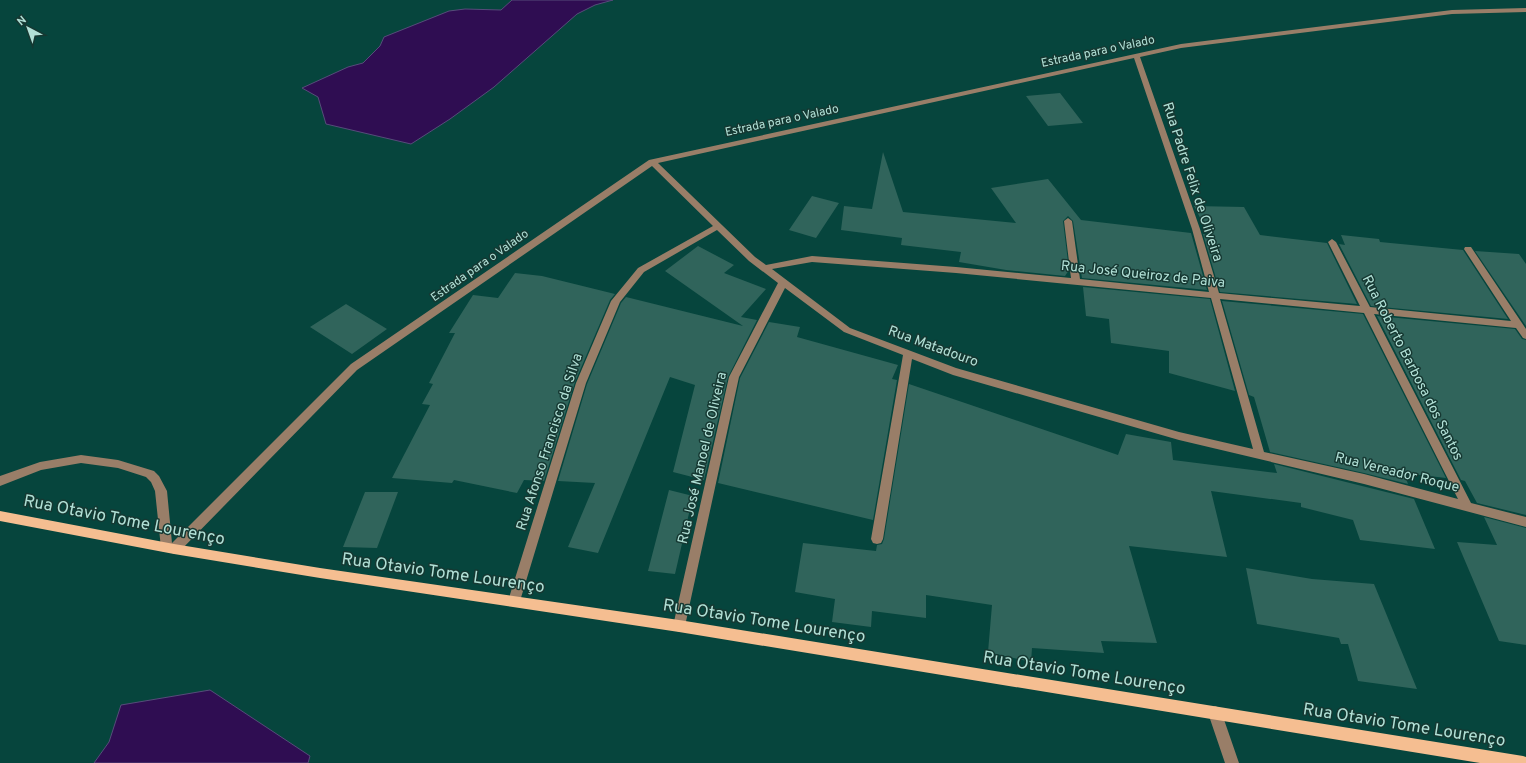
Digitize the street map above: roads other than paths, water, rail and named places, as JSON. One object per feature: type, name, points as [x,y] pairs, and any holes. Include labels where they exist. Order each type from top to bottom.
[{"type":"main road","name":"Rua Otavio Tome Lourenço","points":[[0,516],[170,549],[679,626],[1522,763]]},
{"type":"street","name":"Estrada para o Valado","points":[[170,549],[354,367],[652,162],[1181,46],[1452,12],[1526,10]]},
{"type":"street","name":"Rua Padre Felix de Oliveira","points":[[1136,56],[1196,229],[1260,455]]},
{"type":"street","name":"Rua Matadouro","points":[[652,162],[752,259],[847,330],[960,374],[1179,436],[1260,455]]},
{"type":"street","points":[[1068,221],[1076,282]]},
{"type":"street","name":"Rua Afonso Francisco da Silva","points":[[514,601],[581,383],[616,301],[641,270],[718,226]]},
{"type":"street","name":"Rua Roberto Barbosa dos Santos","points":[[1332,242],[1467,506]]},
{"type":"street","points":[[1468,249],[1526,336]]},
{"type":"street","name":"Rua José Queiroz de Paiva","points":[[764,268],[812,259],[956,270],[1518,325]]},
{"type":"street","name":"Rua José Manoel de Oliveira","points":[[679,626],[734,376],[783,282]]},
{"type":"street","points":[[877,539],[908,354]]},
{"type":"street","name":"Rua Vereador Roque","points":[[1260,455],[1364,479],[1526,522]]},
{"type":"street","points":[[0,481],[40,466],[81,459],[118,464],[150,474],[155,479],[161,491],[170,549]]},
{"type":"street","points":[[1215,713],[1232,763]]}]
